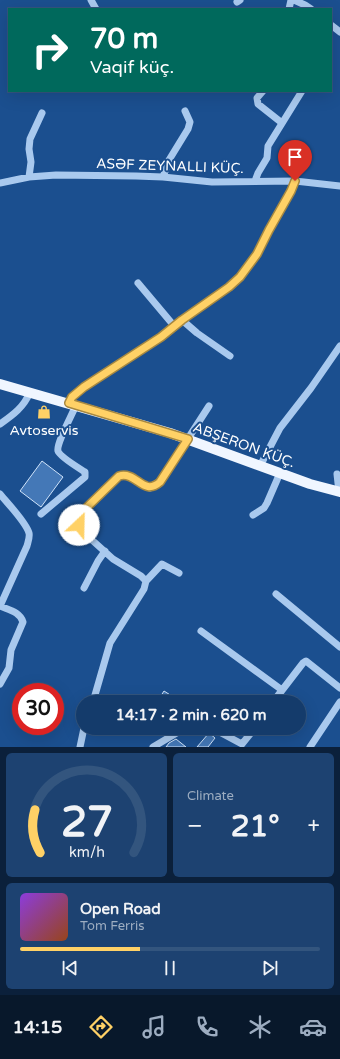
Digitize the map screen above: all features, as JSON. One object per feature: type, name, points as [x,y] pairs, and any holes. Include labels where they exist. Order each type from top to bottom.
[{"type":"main road","name":"ABŞERON KÜÇ.","points":[[0,384],[73,404],[188,439],[325,489],[340,492]]},
{"type":"street","points":[[292,0],[308,5]]},
{"type":"street","points":[[332,26],[340,32]]},
{"type":"street","points":[[262,92],[257,98],[258,104],[282,124]]},
{"type":"street","points":[[255,182],[258,173],[268,158],[268,146],[301,92]]},
{"type":"street","points":[[163,177],[169,160],[188,129],[190,122],[185,111]]},
{"type":"street","points":[[29,177],[31,162],[29,149],[30,139],[42,113]]},
{"type":"street","points":[[0,183],[29,177],[56,175],[163,177],[212,182],[295,181],[340,186]]},
{"type":"street","points":[[41,514],[86,475],[85,472],[61,455],[58,451],[58,446],[73,404],[72,397],[84,387],[175,327],[182,320],[229,287],[240,277],[257,254],[295,181]]},
{"type":"street","points":[[138,283],[175,327]]},
{"type":"street","points":[[182,320],[197,333],[230,356]]},
{"type":"street","points":[[260,466],[286,418],[311,388],[340,346]]},
{"type":"street","points":[[0,424],[24,404],[30,392]]},
{"type":"street","points":[[146,581],[141,576],[122,565],[82,531],[79,525],[81,513],[119,476],[128,475],[150,488],[160,482],[209,406]]},
{"type":"street","points":[[253,515],[264,508],[280,473]]},
{"type":"street","points":[[337,474],[340,492]]},
{"type":"street","points":[[0,494],[26,526],[29,532],[27,546],[0,606],[18,614],[22,618],[23,622],[10,650],[9,668],[0,684]]},
{"type":"street","points":[[84,588],[105,551]]},
{"type":"street","points":[[95,695],[110,643],[141,594],[146,581],[162,564],[179,573]]},
{"type":"street","points":[[276,594],[340,647]]},
{"type":"street","points":[[200,631],[282,690]]},
{"type":"street","points":[[278,695],[303,663],[306,662],[340,688]]},
{"type":"street","points":[[310,747],[339,704]]},
{"type":"street","points":[[80,747],[83,735]]},
{"type":"street","points":[[153,747],[173,735]]},
{"type":"street","points":[[224,735],[243,746],[250,735]]},
{"type":"building","points":[[42,461],[63,477],[41,507],[20,491]]},
{"type":"building","points":[[164,691],[170,695],[161,695]]},
{"type":"building","points":[[207,735],[211,735],[215,738],[208,747],[197,747]]},
{"type":"building","points":[[176,739],[186,747],[166,747],[169,743]]},
{"type":"place","name":"Avtoservis","points":[[44,412]]},
{"type":"route","points":[[79,525],[81,513],[114,479],[119,476],[123,474],[128,475],[145,486],[150,488],[155,486],[160,482],[188,439],[69,403],[72,397],[84,387],[161,337],[182,320],[229,287],[240,277],[261,248],[278,212],[294,186],[295,181]]}]
